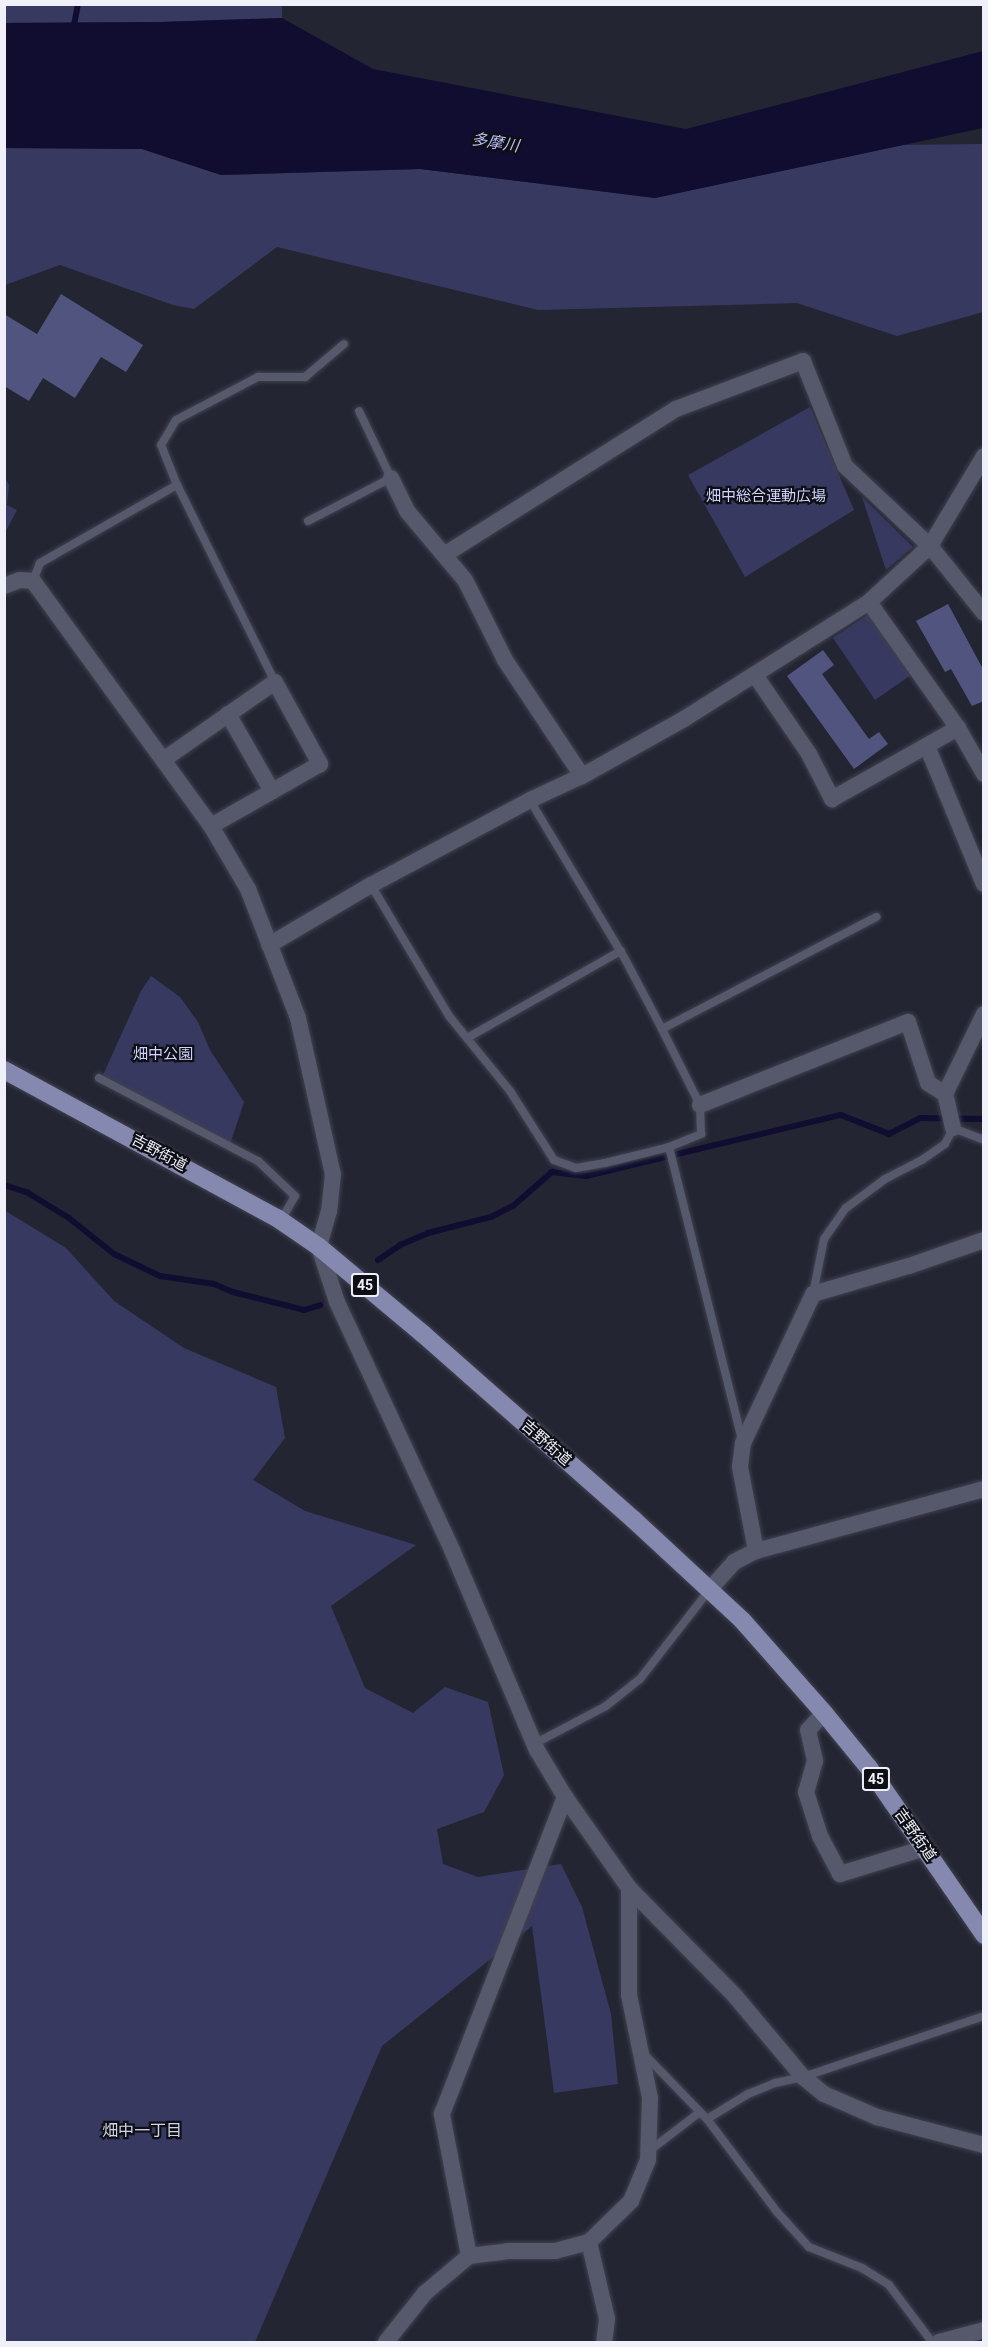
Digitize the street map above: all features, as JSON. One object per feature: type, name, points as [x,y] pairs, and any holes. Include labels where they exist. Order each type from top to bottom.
[{"type":"main road","name":"吉野街道","points":[[4,1070],[281,1221],[319,1247],[423,1334],[710,1588],[771,1650],[868,1768],[984,1935]]},
{"type":"street","points":[[444,555],[676,409],[803,361],[845,466],[930,546],[984,613]]},
{"type":"street","points":[[269,945],[371,885],[530,800],[582,776],[684,719],[868,602],[930,546],[984,456]]},
{"type":"street","points":[[391,478],[407,510],[465,580],[505,660],[582,776]]},
{"type":"street","points":[[4,586],[20,580],[33,581],[211,826],[248,889],[298,1018],[333,1174],[329,1211],[319,1247],[337,1302],[452,1550],[534,1744],[565,1797],[629,1888],[735,1996],[803,2077],[824,2094],[876,2117],[984,2145]]},
{"type":"street","points":[[868,602],[958,728],[984,774]]},
{"type":"street","points":[[755,675],[809,754],[832,799],[958,728]]},
{"type":"street","points":[[163,760],[275,682],[320,764],[211,826]]},
{"type":"street","points":[[228,714],[272,791]]},
{"type":"street","points":[[927,746],[984,884]]},
{"type":"street","points":[[953,1128],[945,1094],[984,1014]]},
{"type":"street","points":[[700,1105],[908,1022],[928,1083],[945,1094]]},
{"type":"street","points":[[756,1551],[740,1467],[743,1443],[813,1294],[909,1266],[984,1240]]},
{"type":"street","points":[[710,1588],[734,1562],[756,1551],[984,1489]]},
{"type":"street","points":[[824,1713],[808,1730],[815,1761],[806,1792],[820,1836],[840,1874],[925,1848]]},
{"type":"street","points":[[469,2256],[442,2114],[565,1797]]},
{"type":"street","points":[[386,2343],[425,2293],[469,2256],[507,2251],[555,2251],[589,2242],[631,2201],[649,2151],[650,2098],[629,1995],[629,1888]]},
{"type":"street","points":[[589,2242],[607,2319],[604,2343]]},
{"type":"street","points":[[939,2343],[984,2330]]},
{"type":"lane","points":[[275,682],[177,485],[161,445],[177,420],[258,377],[305,377],[344,344]]},
{"type":"lane","points":[[308,521],[391,478],[359,411]]},
{"type":"lane","points":[[33,581],[40,563],[177,485]]},
{"type":"lane","points":[[371,885],[449,1016],[510,1091],[554,1160],[576,1168],[669,1147],[701,1134],[700,1105],[662,1029],[621,951],[530,800]]},
{"type":"lane","points":[[662,1029],[876,917]]},
{"type":"lane","points":[[467,1038],[621,951]]},
{"type":"lane","points":[[99,1078],[258,1161],[295,1196],[281,1221]]},
{"type":"lane","points":[[813,1294],[824,1239],[846,1209],[885,1179],[922,1160],[945,1144],[953,1128],[984,1140]]},
{"type":"lane","points":[[669,1147],[743,1443]]},
{"type":"lane","points":[[534,1744],[606,1706],[640,1679],[710,1588]]},
{"type":"lane","points":[[649,2151],[704,2115],[775,2083],[803,2077],[984,2016]]},
{"type":"lane","points":[[640,2049],[704,2115],[777,2212],[809,2247],[862,2268],[889,2285],[932,2343]]},
{"type":"green space","points":[[5,5],[282,5],[282,18],[161,22],[5,23]]},
{"type":"green space","points":[[983,144],[983,312],[897,336],[797,303],[538,310],[277,247],[194,309],[173,305],[60,265],[5,285],[5,148],[142,149],[221,175],[420,169],[655,198],[901,145]]},
{"type":"green space","name":"畑中総合運動広場","points":[[810,407],[854,510],[745,577],[688,475]]},
{"type":"green space","points":[[5,478],[9,485],[7,505],[17,510],[5,533]]},
{"type":"green space","points":[[862,497],[913,547],[886,570]]},
{"type":"green space","points":[[869,614],[911,675],[875,700],[833,638]]},
{"type":"green space","name":"畑中公園","points":[[151,976],[180,997],[198,1022],[210,1050],[244,1102],[230,1144],[103,1075],[141,991]]},
{"type":"green space","points":[[4,1210],[66,1248],[114,1301],[184,1348],[276,1387],[285,1438],[253,1480],[305,1511],[416,1545],[331,1606],[365,1688],[413,1713],[445,1687],[488,1702],[504,1775],[484,1812],[437,1829],[443,1864],[478,1877],[561,1864],[582,1907],[611,2014],[618,2084],[554,2093],[532,1926],[382,2046],[255,2342],[5,2342]]},
{"type":"water","name":"多摩川","points":[[282,18],[373,69],[686,129],[983,51],[983,128],[655,198],[420,169],[221,175],[142,149],[5,148],[5,23],[161,22]]},
{"type":"building","points":[[61,294],[143,345],[126,372],[101,357],[75,398],[43,378],[29,401],[4,386],[4,314],[37,334]]},
{"type":"building","points":[[948,604],[984,671],[984,701],[972,706],[951,669],[945,672],[916,621]]},
{"type":"building","points":[[823,650],[834,665],[822,674],[869,739],[879,732],[888,744],[854,769],[787,676]]},
{"type":"waterway","points":[[73,30],[78,4]]},
{"type":"waterway","points":[[378,1260],[400,1245],[428,1233],[491,1217],[513,1206],[552,1172],[586,1176],[841,1115],[889,1134],[920,1118],[984,1119]]},
{"type":"waterway","points":[[4,1185],[28,1193],[69,1218],[114,1254],[160,1276],[214,1284],[233,1292],[304,1310],[320,1305]]},
{"type":"district","name":"畑中一丁目","points":[[142,2131]]}]
